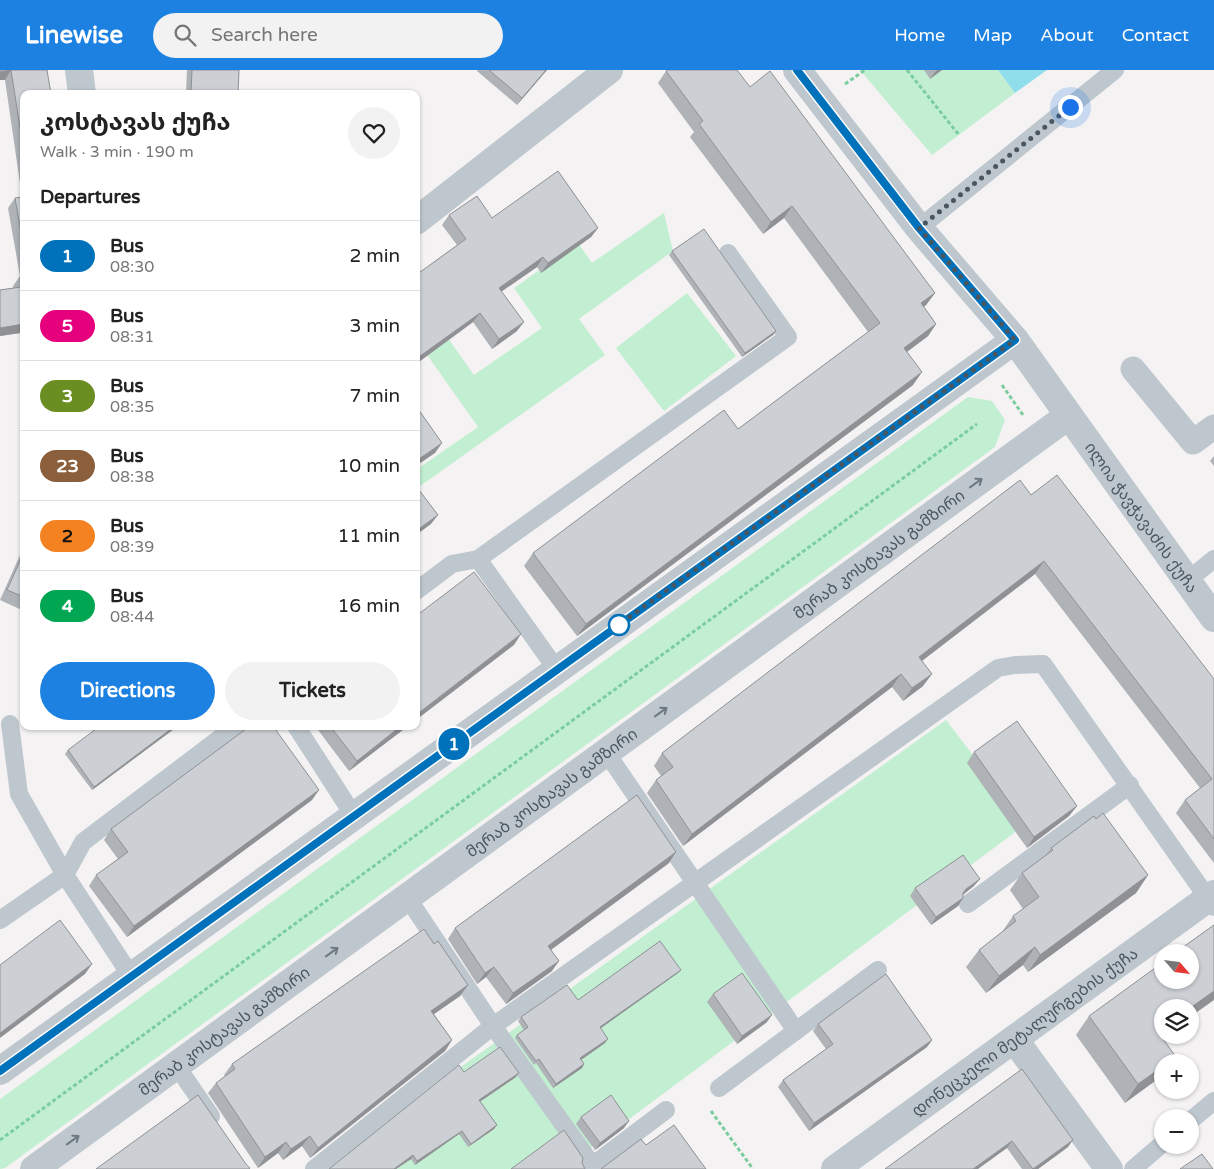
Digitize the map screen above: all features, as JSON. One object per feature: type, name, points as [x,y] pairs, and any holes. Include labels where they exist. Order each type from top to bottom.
[{"type":"street","points":[[79,70],[82,90]]},
{"type":"street","points":[[420,218],[609,70]]},
{"type":"street","name":"ილია ჭავჭავაძის ქუჩა","points":[[797,70],[919,228],[1015,340],[1214,618]]},
{"type":"street","points":[[0,1071],[1015,340]]},
{"type":"street","points":[[1133,368],[1193,442],[1214,427]]},
{"type":"street","name":"მერაბ კოსტავას გამზირი","points":[[34,1169],[1068,416]]},
{"type":"street","name":"დონეცკელი მეტალურგების ქუჩა","points":[[836,1169],[1014,1039],[1212,900]]},
{"type":"street","points":[[1014,1039],[1110,1169]]},
{"type":"lane","points":[[919,228],[1115,70]]},
{"type":"lane","points":[[420,588],[452,564],[478,559],[788,337],[728,253]]},
{"type":"lane","points":[[478,559],[557,670]]},
{"type":"lane","points":[[1187,581],[1214,559]]},
{"type":"lane","points":[[314,1169],[493,1026],[998,668],[1043,664],[1212,900]]},
{"type":"lane","points":[[10,724],[19,794],[65,875],[131,976]]},
{"type":"lane","points":[[0,920],[65,875],[83,842],[231,730]]},
{"type":"lane","points":[[299,730],[354,816]]},
{"type":"lane","points":[[606,752],[796,1031]]},
{"type":"lane","points":[[968,904],[1130,785]]},
{"type":"lane","points":[[408,896],[493,1026],[590,1167],[666,1110]]},
{"type":"lane","points":[[719,1088],[878,970]]},
{"type":"lane","points":[[176,1065],[220,1129]]},
{"type":"lane","points":[[1199,1114],[1214,1101]]},
{"type":"lane","points":[[1133,1169],[1154,1151]]},
{"type":"path","points":[[907,70],[958,135]]},
{"type":"path","points":[[973,370],[1000,382],[1027,420],[1026,447]]},
{"type":"path","points":[[0,1140],[977,424]]},
{"type":"path","points":[[719,1088],[702,1100],[754,1169]]},
{"type":"green space","points":[[860,70],[998,70],[1015,93],[932,155]]},
{"type":"green space","points":[[664,213],[673,251],[579,319],[605,355],[420,486],[420,467],[478,427],[420,345],[420,341],[440,327],[474,375],[542,328],[514,288],[578,243],[592,263]]},
{"type":"green space","points":[[687,293],[736,356],[664,411],[616,348]]},
{"type":"green space","points":[[968,397],[992,401],[1005,420],[995,447],[5,1168],[0,1169],[0,1099]]},
{"type":"green space","points":[[946,720],[1026,824],[562,1169],[318,1169]]},
{"type":"water","points":[[998,70],[1047,70],[1015,93]]},
{"type":"building","points":[[11,70],[47,70],[50,90],[20,90],[20,127]]},
{"type":"building","points":[[192,70],[239,70],[238,90],[191,90]]},
{"type":"building","points":[[489,70],[546,70],[522,98]]},
{"type":"building","points":[[737,70],[750,87],[770,71],[935,293],[921,303],[936,324],[904,348],[922,372],[586,624],[533,553],[724,410],[738,429],[880,323],[792,206],[771,222],[699,124],[703,121],[666,71]]},
{"type":"building","points":[[558,171],[598,228],[548,263],[543,257],[499,288],[524,322],[499,339],[480,313],[420,356],[420,272],[466,239],[449,215],[477,196],[492,218]]},
{"type":"building","points":[[20,197],[20,226],[15,198]]},
{"type":"building","points":[[704,229],[776,331],[745,353],[672,251]]},
{"type":"building","points":[[20,287],[20,325],[0,328],[0,290]]},
{"type":"building","points":[[420,412],[442,443],[420,458]]},
{"type":"building","points":[[1057,475],[1214,679],[1214,839],[1185,800],[1212,779],[1044,561],[919,657],[932,674],[912,688],[901,674],[692,834],[656,780],[673,767],[662,753],[1020,480],[1031,495]]},
{"type":"building","points":[[420,491],[438,515],[420,528]]},
{"type":"building","points":[[20,561],[20,595],[7,590]]},
{"type":"building","points":[[474,572],[521,634],[420,712],[420,613]]},
{"type":"building","points":[[1017,721],[1077,806],[1034,837],[974,752]]},
{"type":"building","points":[[95,730],[170,730],[94,787],[68,750]]},
{"type":"building","points":[[245,730],[276,730],[319,790],[134,926],[96,875],[128,852],[111,829]]},
{"type":"building","points":[[333,730],[396,730],[357,761]]},
{"type":"building","points":[[637,795],[676,852],[548,946],[559,961],[513,993],[494,967],[485,973],[455,928]]},
{"type":"building","points":[[1103,813],[1148,875],[1040,955],[1035,947],[999,976],[979,950],[1016,921],[1013,916],[1039,897],[1022,873],[1053,850],[1051,848],[1094,816],[1096,819]]},
{"type":"building","points":[[963,855],[980,879],[966,889],[963,893],[963,898],[936,917],[915,888]]},
{"type":"building","points":[[60,920],[92,964],[0,1033],[0,965]]},
{"type":"building","points":[[1214,925],[1214,991],[1199,1002],[1199,999],[1154,999],[1154,1044],[1167,1044],[1174,1054],[1154,1054],[1154,1073],[1138,1084],[1089,1016],[1154,969],[1154,989],[1199,989],[1199,944],[1187,944]]},
{"type":"building","points":[[424,929],[434,944],[438,941],[468,985],[431,1011],[452,1040],[318,1148],[310,1136],[291,1149],[286,1142],[265,1157],[216,1083],[235,1069],[232,1064]]},
{"type":"building","points":[[660,941],[681,970],[600,1027],[608,1039],[580,1058],[584,1064],[556,1084],[539,1059],[536,1061],[517,1035],[528,1027],[521,1017],[567,985],[578,1000]]},
{"type":"building","points":[[742,973],[772,1015],[742,1036],[713,994]]},
{"type":"building","points":[[886,974],[932,1040],[814,1123],[783,1080],[833,1044],[818,1024]]},
{"type":"building","points":[[500,1047],[519,1073],[479,1100],[497,1125],[471,1144],[462,1131],[417,1161],[413,1155],[394,1169],[329,1169],[459,1065],[464,1072]]},
{"type":"building","points":[[1022,1069],[1073,1140],[1033,1169],[1012,1141],[973,1169],[885,1169]]},
{"type":"building","points":[[198,1095],[249,1169],[96,1169]]},
{"type":"building","points":[[611,1095],[629,1121],[600,1143],[581,1117]]},
{"type":"building","points":[[674,1125],[706,1169],[601,1169],[641,1139],[646,1145]]},
{"type":"building","points":[[564,1130],[583,1158],[582,1163],[585,1169],[511,1169]]},
{"type":"building","points":[[1202,1154],[1213,1169],[1180,1169]]},
{"type":"bus line","name":"1","points":[[0,1071],[1015,340],[919,228],[853,140],[797,70]]},
{"type":"route","points":[[619,625],[617,626],[1015,340],[919,228],[1070,107]]}]
